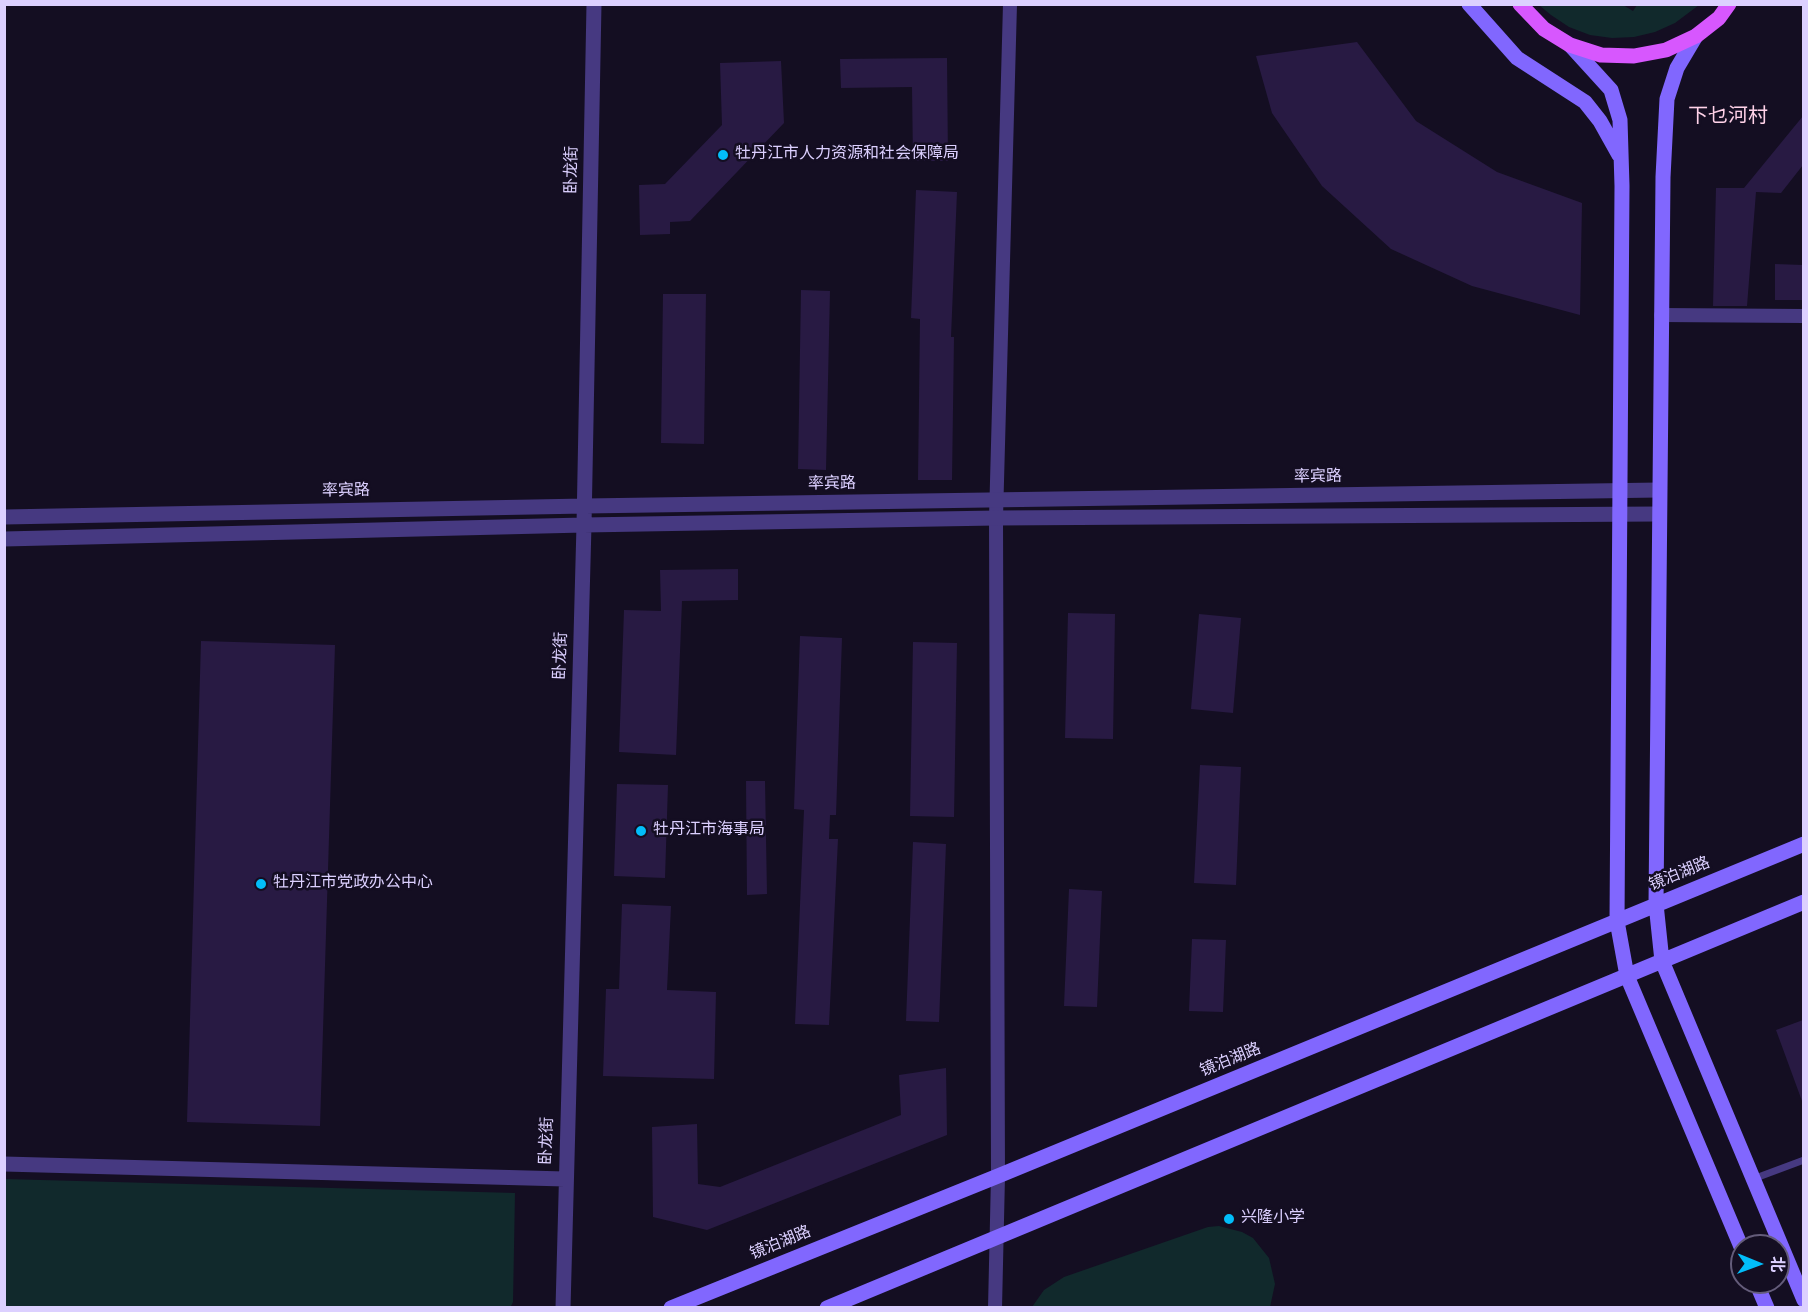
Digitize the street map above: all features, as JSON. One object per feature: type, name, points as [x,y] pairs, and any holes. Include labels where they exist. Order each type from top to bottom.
[{"type":"main road","points":[[1469,4],[1517,58],[1585,102],[1600,121],[1621,159]]},
{"type":"main road","points":[[1520,4],[1544,29],[1570,45],[1601,55],[1634,56],[1666,50],[1696,36],[1719,18],[1729,4]]},
{"type":"main road","points":[[1696,36],[1677,68],[1667,99],[1663,177],[1656,904],[1662,961],[1803,1300]]},
{"type":"main road","points":[[1570,45],[1611,90],[1620,120],[1621,491],[1617,921],[1627,976],[1736,1234]]},
{"type":"main road","name":"镜泊湖路","points":[[671,1308],[998,1176],[1803,844]]},
{"type":"main road","points":[[827,1308],[1803,902]]},
{"type":"main road","points":[[1761,1294],[1767,1308]]},
{"type":"street","name":"卧龙街","points":[[563,1308],[585,506],[594,4]]},
{"type":"street","points":[[995,1308],[998,1176],[996,501],[1010,4]]},
{"type":"street","points":[[1661,315],[1803,316]]},
{"type":"street","name":"率宾路","points":[[4,517],[1659,490]]},
{"type":"street","points":[[4,539],[996,518],[1658,514]]},
{"type":"street","points":[[4,1164],[565,1179]]},
{"type":"lane","points":[[1753,1179],[1803,1160]]},
{"type":"green space","points":[[1539,5],[1623,5],[1633,11],[1637,5],[1699,5],[1675,23],[1655,32],[1634,37],[1612,38],[1590,35],[1569,27]]},
{"type":"green space","points":[[5,1179],[515,1193],[513,1302],[510,1308],[5,1307]]},
{"type":"green space","points":[[1219,1226],[1242,1232],[1253,1238],[1269,1258],[1275,1284],[1270,1307],[1032,1307],[1044,1290],[1064,1277],[1208,1227]]},
{"type":"building","points":[[1357,42],[1416,121],[1497,172],[1582,203],[1580,315],[1472,286],[1391,249],[1322,186],[1272,113],[1256,56]]},
{"type":"building","points":[[947,58],[948,161],[913,161],[912,87],[841,88],[840,59]]},
{"type":"building","name":"牡丹江市人力资源和社会保障局","points":[[781,61],[784,123],[690,221],[670,222],[670,234],[640,235],[639,185],[665,184],[722,125],[720,63]]},
{"type":"building","points":[[1803,116],[1803,165],[1781,193],[1756,192],[1747,306],[1713,306],[1716,188],[1744,188]]},
{"type":"building","points":[[916,190],[957,192],[951,337],[954,337],[952,480],[918,480],[920,319],[911,318]]},
{"type":"building","points":[[1775,264],[1803,265],[1803,300],[1775,300]]},
{"type":"building","points":[[801,290],[830,291],[826,470],[798,469]]},
{"type":"building","points":[[663,294],[706,294],[704,444],[661,443]]},
{"type":"building","points":[[738,569],[738,600],[682,601],[676,755],[619,752],[624,610],[661,611],[660,570]]},
{"type":"building","points":[[1068,613],[1115,614],[1113,739],[1065,738]]},
{"type":"building","points":[[1199,614],[1241,618],[1233,713],[1191,709]]},
{"type":"building","points":[[800,636],[842,638],[836,815],[830,815],[829,839],[838,839],[829,1025],[795,1024],[804,810],[794,809]]},
{"type":"building","name":"牡丹江市党政办公中心","points":[[201,641],[335,645],[320,1126],[187,1122]]},
{"type":"building","points":[[913,642],[957,643],[954,817],[910,816]]},
{"type":"building","points":[[1200,765],[1241,767],[1236,885],[1194,883]]},
{"type":"building","points":[[746,781],[765,781],[767,894],[747,895]]},
{"type":"building","name":"牡丹江市海事局","points":[[617,784],[668,785],[665,878],[614,876]]},
{"type":"building","points":[[913,842],[946,844],[939,1022],[906,1021]]},
{"type":"building","points":[[1069,889],[1102,891],[1097,1007],[1064,1006]]},
{"type":"building","points":[[622,904],[671,906],[667,990],[716,992],[714,1079],[603,1076],[606,989],[619,989]]},
{"type":"building","points":[[1192,939],[1226,940],[1223,1012],[1189,1011]]},
{"type":"building","points":[[1803,1020],[1803,1101],[1802,1101],[1776,1030]]},
{"type":"building","points":[[946,1068],[947,1135],[707,1230],[653,1217],[652,1127],[697,1124],[698,1184],[720,1187],[901,1115],[899,1075]]},
{"type":"place","name":"牡丹江市人力资源和社会保障局","points":[[723,155]]},
{"type":"place","name":"牡丹江市海事局","points":[[641,831]]},
{"type":"place","name":"牡丹江市党政办公中心","points":[[261,884]]},
{"type":"place","name":"兴隆小学","points":[[1229,1219]]},
{"type":"district","name":"下乜河村","points":[[1728,118]]}]
